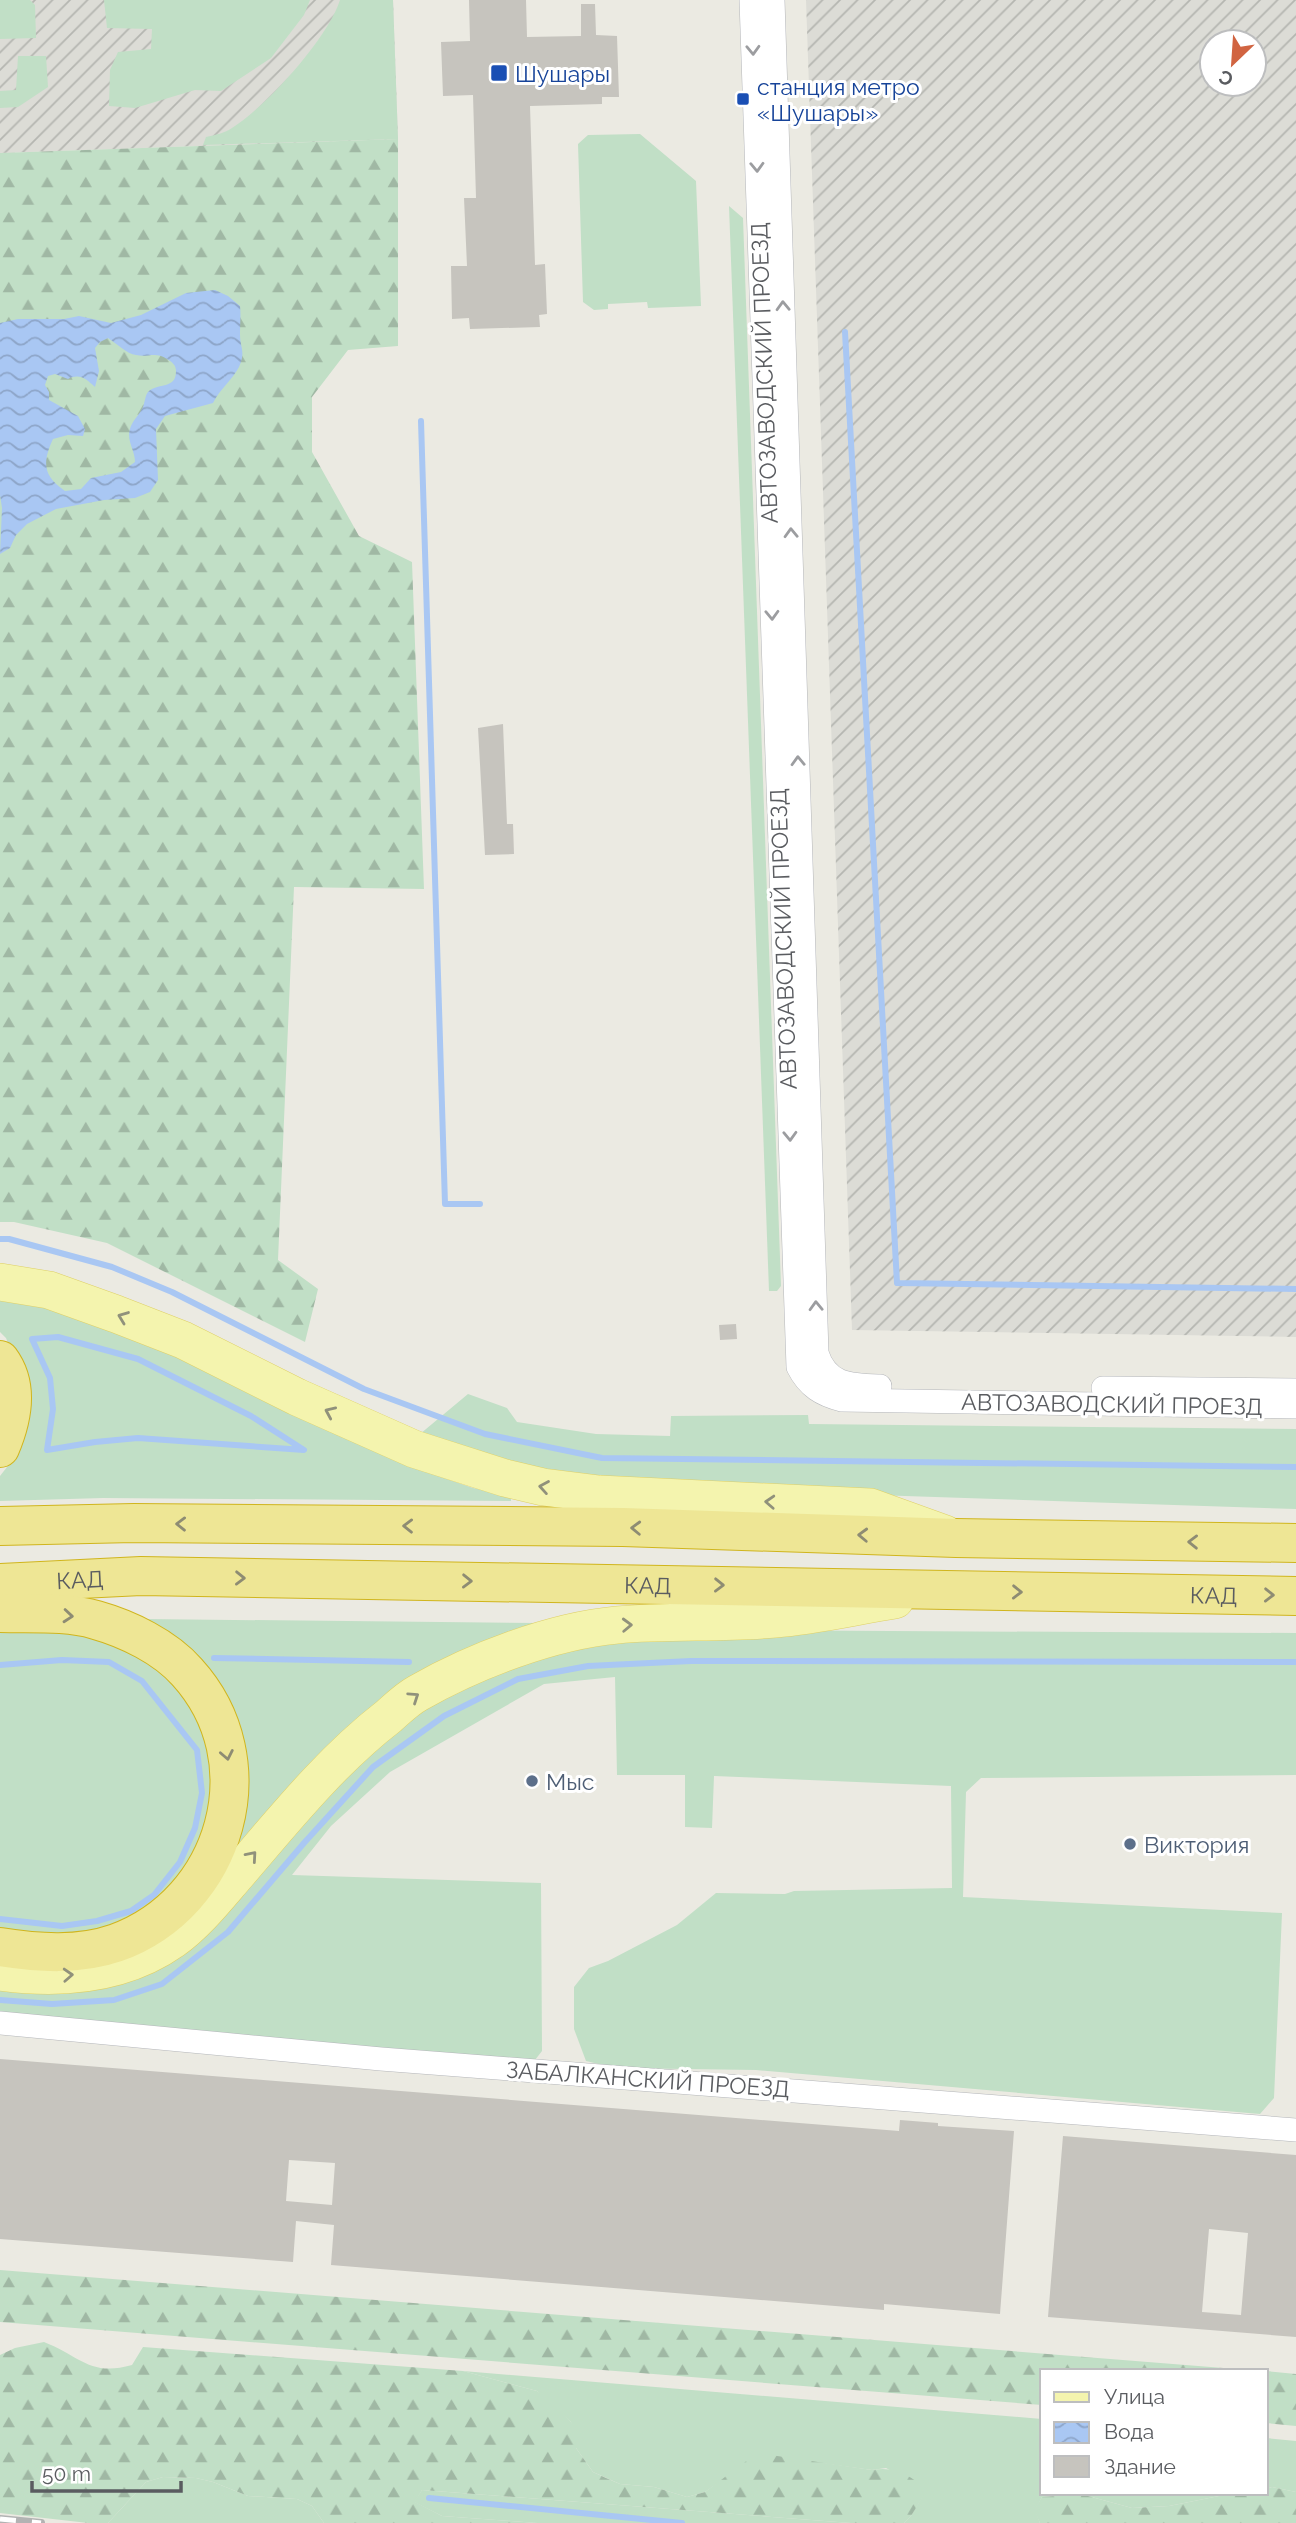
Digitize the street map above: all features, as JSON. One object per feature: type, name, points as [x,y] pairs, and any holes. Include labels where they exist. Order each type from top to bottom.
[{"type":"highway","points":[[0,1360],[13,1389],[12,1416],[0,1448]]},
{"type":"highway","points":[[0,1526],[148,1523],[622,1527],[956,1538],[1296,1543]]},
{"type":"highway","name":"КАД","points":[[0,1583],[141,1576],[1296,1596]]},
{"type":"highway","points":[[0,1613],[69,1615],[94,1619],[159,1648],[187,1672],[219,1723],[228,1758],[231,1791],[226,1820],[216,1851],[198,1881],[177,1905],[154,1924],[116,1942],[85,1950],[37,1953],[0,1947]]},
{"type":"main road","points":[[0,1282],[48,1290],[183,1340],[297,1397],[414,1449],[505,1478],[543,1487],[599,1494],[870,1507],[956,1538]]},
{"type":"main road","points":[[0,1972],[30,1976],[102,1971],[142,1957],[172,1940],[203,1913],[304,1797],[358,1740],[416,1694],[480,1662],[580,1631],[616,1625],[777,1619],[949,1591]]},
{"type":"street","name":"АВТОЗАВОДСКИЙ ПРОЕЗД","points":[[751,0],[798,1367],[803,1378],[814,1389],[842,1400],[1296,1407]]},
{"type":"street","name":"АВТОЗАВОДСКИЙ ПРОЕЗД","points":[[774,0],[817,1353],[821,1364],[836,1380],[851,1385],[1296,1390]]},
{"type":"street","name":"ЗАБАЛКАНСКИЙ ПРОЕЗД","points":[[0,2023],[381,2059],[1296,2130]]},
{"type":"shaded area","points":[[0,0],[393,0],[398,139],[0,153]]},
{"type":"shaded area","points":[[806,0],[1296,0],[1296,1337],[852,1330]]},
{"type":"green space","points":[[0,0],[30,0],[35,5],[36,38],[0,39]]},
{"type":"green space","points":[[104,0],[310,0],[304,15],[271,58],[221,91],[195,90],[135,108],[109,106],[110,70],[118,52],[151,49],[152,29],[107,28]]},
{"type":"green space","points":[[340,0],[393,0],[398,139],[203,145],[206,137],[232,128],[278,88],[310,52]]},
{"type":"green space","points":[[18,56],[46,56],[48,87],[18,107],[0,108],[0,91],[16,90]]},
{"type":"green space","points":[[640,134],[696,181],[701,306],[648,308],[647,302],[608,304],[608,309],[594,310],[583,302],[578,144],[588,135]]},
{"type":"green space","points":[[398,139],[398,346],[348,350],[312,397],[312,452],[359,536],[412,562],[424,889],[294,887],[278,1260],[318,1289],[305,1342],[107,1243],[14,1222],[0,1222],[0,153]]},
{"type":"green space","points":[[729,206],[743,218],[781,1286],[777,1291],[769,1291]]},
{"type":"green space","points":[[0,1297],[95,1320],[427,1472],[473,1488],[511,1496],[511,1501],[103,1498],[0,1501],[0,1476],[14,1458],[24,1383],[6,1338],[0,1332]]},
{"type":"green space","points":[[468,1394],[507,1408],[517,1422],[596,1434],[670,1436],[671,1416],[808,1415],[809,1424],[1296,1429],[1296,1509],[638,1487],[529,1474],[414,1439]]},
{"type":"green space","points":[[143,1619],[540,1623],[449,1661],[229,1857],[245,1788]]},
{"type":"green space","points":[[68,1627],[140,1649],[185,1691],[209,1740],[216,1791],[204,1838],[181,1879],[145,1916],[101,1935],[0,1932],[0,1628]]},
{"type":"green space","points":[[689,1630],[1296,1633],[1296,1775],[981,1778],[966,1792],[963,1897],[1282,1913],[1274,2098],[1260,2114],[756,2070],[616,2068],[586,2061],[574,2029],[574,1987],[589,1968],[677,1925],[716,1893],[785,1894],[794,1891],[952,1888],[951,1786],[714,1776],[712,1828],[685,1827],[685,1775],[617,1775],[615,1677],[544,1684],[390,1772],[331,1826],[292,1875],[541,1883],[542,2051],[535,2060],[369,2049],[0,2012],[0,1982],[49,1988],[320,1795],[415,1711],[546,1651]]},
{"type":"green space","points":[[0,2270],[1236,2369],[1040,2369],[1040,2405],[0,2322]]},
{"type":"green space","points":[[44,2342],[95,2367],[106,2368],[132,2365],[143,2347],[463,2371],[537,2391],[550,2400],[571,2422],[578,2434],[576,2448],[593,2472],[620,2484],[654,2487],[687,2497],[705,2492],[757,2453],[872,2470],[888,2469],[908,2476],[927,2490],[904,2523],[851,2523],[422,2490],[415,2502],[442,2516],[537,2523],[324,2523],[312,2506],[297,2499],[248,2496],[196,2478],[163,2477],[146,2482],[108,2523],[0,2513],[0,2355],[15,2348]]},
{"type":"green space","points":[[463,2371],[1040,2419],[1040,2495],[1070,2495],[1042,2497],[1035,2510],[1040,2523],[904,2523],[926,2490],[886,2468],[872,2470],[776,2457],[730,2475],[705,2492],[687,2497],[654,2487],[620,2484],[593,2472],[576,2448],[571,2422],[537,2391]]},
{"type":"green space","points":[[1268,2371],[1296,2374],[1296,2426],[1268,2423]]},
{"type":"green space","points":[[1268,2438],[1296,2441],[1296,2492],[1268,2488]]},
{"type":"green space","points":[[163,2477],[196,2478],[248,2496],[297,2499],[312,2506],[324,2523],[108,2523],[146,2482]]},
{"type":"green space","points":[[1268,2488],[1296,2492],[1296,2523],[1040,2523],[1034,2510],[1042,2497],[1088,2496],[1132,2508],[1169,2506],[1224,2495],[1268,2495]]},
{"type":"green space","points":[[422,2490],[851,2523],[537,2523],[442,2516],[414,2502]]},
{"type":"green space","points":[[1070,2495],[1224,2495],[1169,2506],[1132,2508],[1088,2496]]},
{"type":"water","points":[[215,290],[240,306],[242,354],[236,372],[213,403],[165,416],[156,429],[158,480],[150,492],[135,498],[104,500],[56,509],[27,524],[16,535],[10,548],[0,554],[0,323],[18,319],[64,319],[79,316],[111,323],[141,315],[186,293]],"holes":[[[108,338],[133,354],[159,355],[167,359],[175,367],[175,377],[170,383],[148,392],[142,410],[131,426],[129,436],[135,462],[121,472],[91,478],[81,489],[65,491],[49,474],[46,462],[49,448],[53,439],[68,435],[83,436],[85,429],[78,416],[49,400],[45,385],[48,376],[55,374],[68,379],[83,378],[95,387],[99,371],[95,348]]]},
{"type":"building","points":[[469,0],[526,0],[527,37],[581,36],[581,4],[595,4],[596,35],[617,36],[619,97],[602,97],[602,104],[530,106],[535,265],[545,264],[547,314],[539,315],[540,327],[470,329],[469,318],[452,319],[451,266],[467,266],[464,198],[476,198],[473,95],[443,96],[441,42],[470,41]]},
{"type":"building","points":[[503,724],[507,824],[513,824],[514,854],[485,855],[478,728]]},
{"type":"building","points":[[736,1324],[737,1339],[720,1340],[719,1325]]},
{"type":"building","points":[[0,2059],[899,2131],[900,2120],[938,2123],[938,2126],[1014,2131],[1000,2314],[884,2304],[884,2310],[331,2265],[334,2225],[296,2221],[293,2262],[0,2239]],"holes":[[[289,2160],[335,2163],[332,2205],[286,2201]]]},
{"type":"building","points":[[1063,2136],[1296,2155],[1296,2337],[1048,2317]],"holes":[[[1209,2229],[1248,2233],[1241,2315],[1202,2312]]]},
{"type":"waterway","points":[[845,332],[897,1283],[1296,1289]]},
{"type":"waterway","points":[[421,421],[445,1204],[480,1204]]},
{"type":"waterway","points":[[0,1239],[9,1239],[112,1267],[172,1292],[364,1389],[485,1434],[602,1458],[1296,1467]]},
{"type":"waterway","points":[[58,1337],[138,1359],[251,1416],[304,1450],[138,1438],[47,1450],[53,1409],[50,1378],[32,1339],[58,1337]]},
{"type":"waterway","points":[[214,1658],[409,1662]]},
{"type":"waterway","points":[[0,1665],[62,1660],[109,1662],[142,1681],[197,1750],[202,1793],[195,1828],[180,1862],[154,1895],[131,1911],[97,1921],[62,1926],[0,1919]]},
{"type":"waterway","points":[[0,2000],[52,2004],[114,2000],[162,1984],[228,1932],[373,1767],[444,1716],[518,1679],[588,1666],[691,1661],[1296,1662]]},
{"type":"waterway","points":[[429,2498],[682,2523]]},
{"type":"railway","points":[[0,2519],[41,2523]]},
{"type":"place","name":"Шушары","points":[[499,73]]},
{"type":"place","name":"станция метро «Шушары»","points":[[743,99]]},
{"type":"place","name":"Мыс","points":[[532,1781]]},
{"type":"place","name":"Виктория","points":[[1130,1844]]}]
